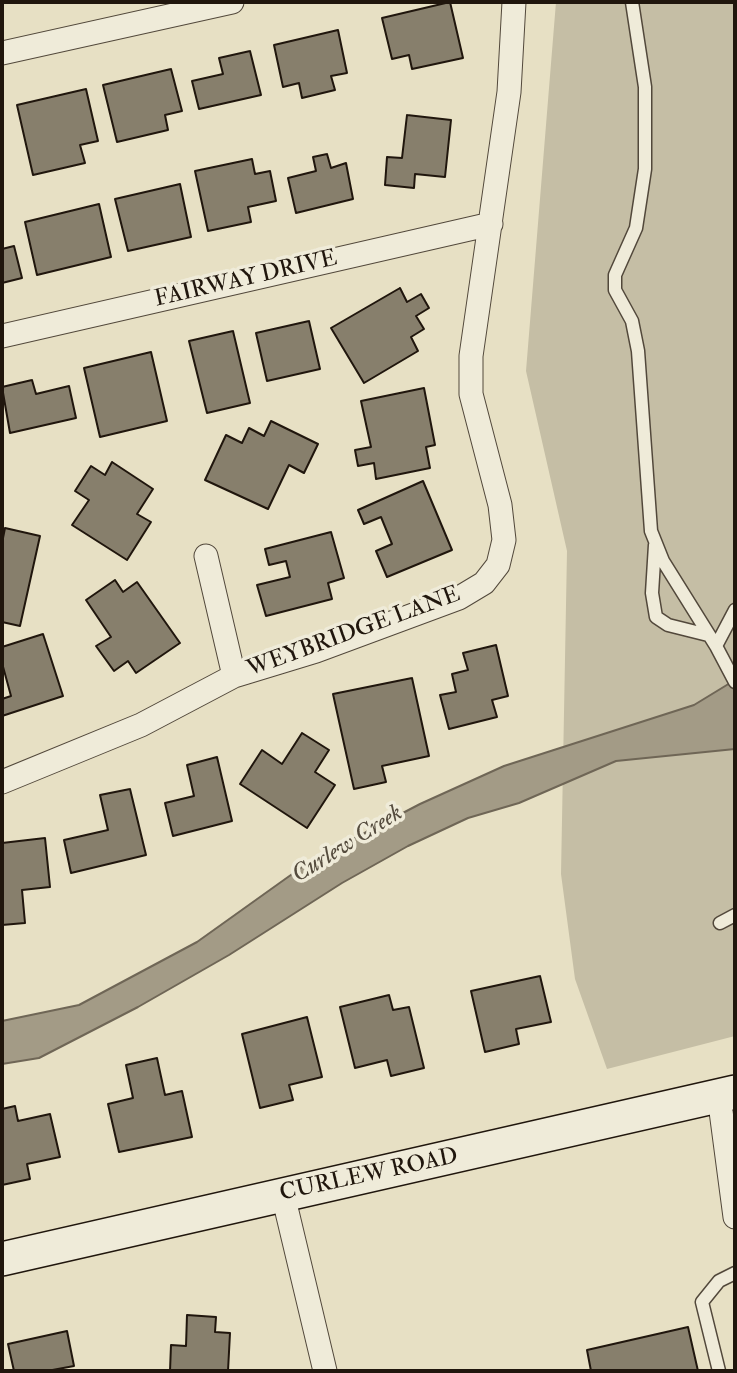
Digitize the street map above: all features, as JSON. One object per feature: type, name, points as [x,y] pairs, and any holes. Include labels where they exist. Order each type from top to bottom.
[{"type":"main road","name":"CURLEW ROAD","points":[[2,1259],[727,1094]]},
{"type":"street","points":[[2,53],[232,2]]},
{"type":"street","name":"WEYBRIDGE LANE","points":[[2,782],[141,725],[234,676],[316,651],[459,598],[484,583],[498,565],[504,540],[500,505],[471,394],[471,356],[509,92],[514,2]]},
{"type":"street","name":"FAIRWAY DRIVE","points":[[2,336],[491,223]]},
{"type":"street","points":[[206,556],[234,676]]},
{"type":"street","points":[[727,1094],[735,1138]]},
{"type":"street","points":[[727,1094],[735,1217]]},
{"type":"street","points":[[283,1195],[325,1371]]},
{"type":"lane","points":[[632,2],[645,87],[645,169],[636,228],[614,282],[618,297],[634,328],[645,442],[647,505],[655,545],[652,593],[656,617],[668,625],[716,643]]},
{"type":"lane","points":[[655,545],[716,643],[735,682]]},
{"type":"lane","points":[[716,643],[735,610]]},
{"type":"lane","points":[[716,643],[735,631]]},
{"type":"lane","points":[[720,923],[735,915]]},
{"type":"lane","points":[[719,1371],[702,1302],[719,1281],[735,1273]]},
{"type":"shaded area","points":[[556,2],[735,2],[735,1036],[607,1069],[575,979],[561,874],[567,551],[526,371]]},
{"type":"water","name":"Curlew Creek","points":[[735,680],[735,749],[616,761],[519,803],[468,818],[408,846],[342,883],[229,955],[138,1007],[39,1058],[2,1064],[2,1021],[79,1005],[197,942],[309,862],[420,804],[504,766],[694,705]]},
{"type":"building","points":[[450,2],[463,58],[412,69],[409,55],[392,59],[382,18]]},
{"type":"building","points":[[338,30],[347,73],[331,76],[335,90],[302,98],[299,83],[283,87],[274,45]]},
{"type":"building","points":[[250,51],[261,95],[199,109],[192,81],[223,74],[219,58]]},
{"type":"building","points":[[171,69],[182,111],[165,115],[168,130],[117,142],[103,85]]},
{"type":"building","points":[[86,89],[98,141],[80,145],[85,163],[33,175],[17,105]]},
{"type":"building","points":[[407,115],[451,120],[445,177],[415,174],[414,188],[385,185],[387,157],[402,158]]},
{"type":"building","points":[[327,154],[331,168],[346,163],[353,199],[296,213],[288,178],[316,171],[313,157]]},
{"type":"building","points":[[252,159],[255,174],[270,171],[276,201],[248,207],[251,222],[208,231],[195,171]]},
{"type":"building","points":[[180,184],[191,237],[128,251],[115,199]]},
{"type":"building","points":[[99,204],[111,257],[37,275],[25,222]]},
{"type":"building","points":[[14,246],[22,278],[2,283],[2,249]]},
{"type":"building","points":[[400,288],[407,302],[421,294],[429,308],[416,316],[424,329],[411,337],[418,351],[364,383],[331,328]]},
{"type":"building","points":[[309,321],[320,369],[267,381],[256,333]]},
{"type":"building","points":[[233,331],[250,403],[207,413],[189,341]]},
{"type":"building","points":[[151,352],[167,421],[100,437],[84,368]]},
{"type":"building","points":[[32,380],[36,394],[69,386],[76,418],[10,433],[2,387]]},
{"type":"building","points":[[424,388],[435,445],[426,447],[430,468],[376,479],[374,463],[358,466],[355,450],[371,447],[361,401]]},
{"type":"building","points":[[271,421],[318,444],[304,473],[289,465],[268,509],[205,480],[226,435],[242,443],[249,428],[264,436]]},
{"type":"building","points":[[112,462],[153,489],[137,514],[151,522],[127,560],[72,525],[89,500],[75,491],[91,466],[105,475]]},
{"type":"building","points":[[423,481],[452,550],[387,577],[376,551],[392,544],[381,517],[364,524],[358,510]]},
{"type":"building","points":[[5,528],[40,536],[20,626],[2,622],[2,543]]},
{"type":"building","points":[[331,532],[344,578],[328,583],[332,599],[266,616],[257,585],[290,577],[286,561],[269,565],[265,549]]},
{"type":"building","points":[[115,580],[123,592],[137,582],[180,643],[136,673],[128,661],[114,671],[96,646],[111,637],[86,600]]},
{"type":"building","points":[[43,634],[63,696],[2,716],[2,699],[11,696],[2,663],[2,647]]},
{"type":"building","points":[[496,645],[508,696],[492,700],[497,717],[449,729],[440,695],[456,692],[452,674],[468,670],[463,653]]},
{"type":"building","points":[[412,678],[429,756],[382,766],[386,782],[354,789],[333,694]]},
{"type":"building","points":[[302,733],[329,750],[315,772],[335,785],[307,828],[240,784],[262,750],[282,764]]},
{"type":"building","points":[[217,757],[232,821],[173,836],[165,803],[194,796],[187,765]]},
{"type":"building","points":[[130,789],[146,855],[71,873],[64,840],[108,830],[100,795]]},
{"type":"building","points":[[45,838],[50,887],[22,890],[25,923],[2,925],[2,843]]},
{"type":"building","points":[[540,976],[551,1022],[516,1029],[519,1044],[485,1052],[471,991]]},
{"type":"building","points":[[389,995],[393,1010],[409,1007],[424,1068],[391,1076],[387,1060],[355,1068],[340,1007]]},
{"type":"building","points":[[307,1017],[322,1077],[289,1085],[293,1100],[260,1108],[242,1034]]},
{"type":"building","points":[[157,1058],[165,1095],[182,1091],[192,1137],[119,1152],[108,1104],[133,1098],[126,1065]]},
{"type":"building","points":[[15,1106],[18,1121],[50,1114],[60,1157],[27,1164],[30,1179],[2,1185],[2,1109]]},
{"type":"building","points":[[187,1315],[216,1317],[215,1332],[230,1333],[228,1371],[170,1371],[171,1345],[186,1346]]},
{"type":"building","points":[[688,1327],[698,1371],[591,1371],[587,1350]]},
{"type":"building","points":[[67,1331],[74,1366],[47,1371],[14,1371],[8,1344]]}]
